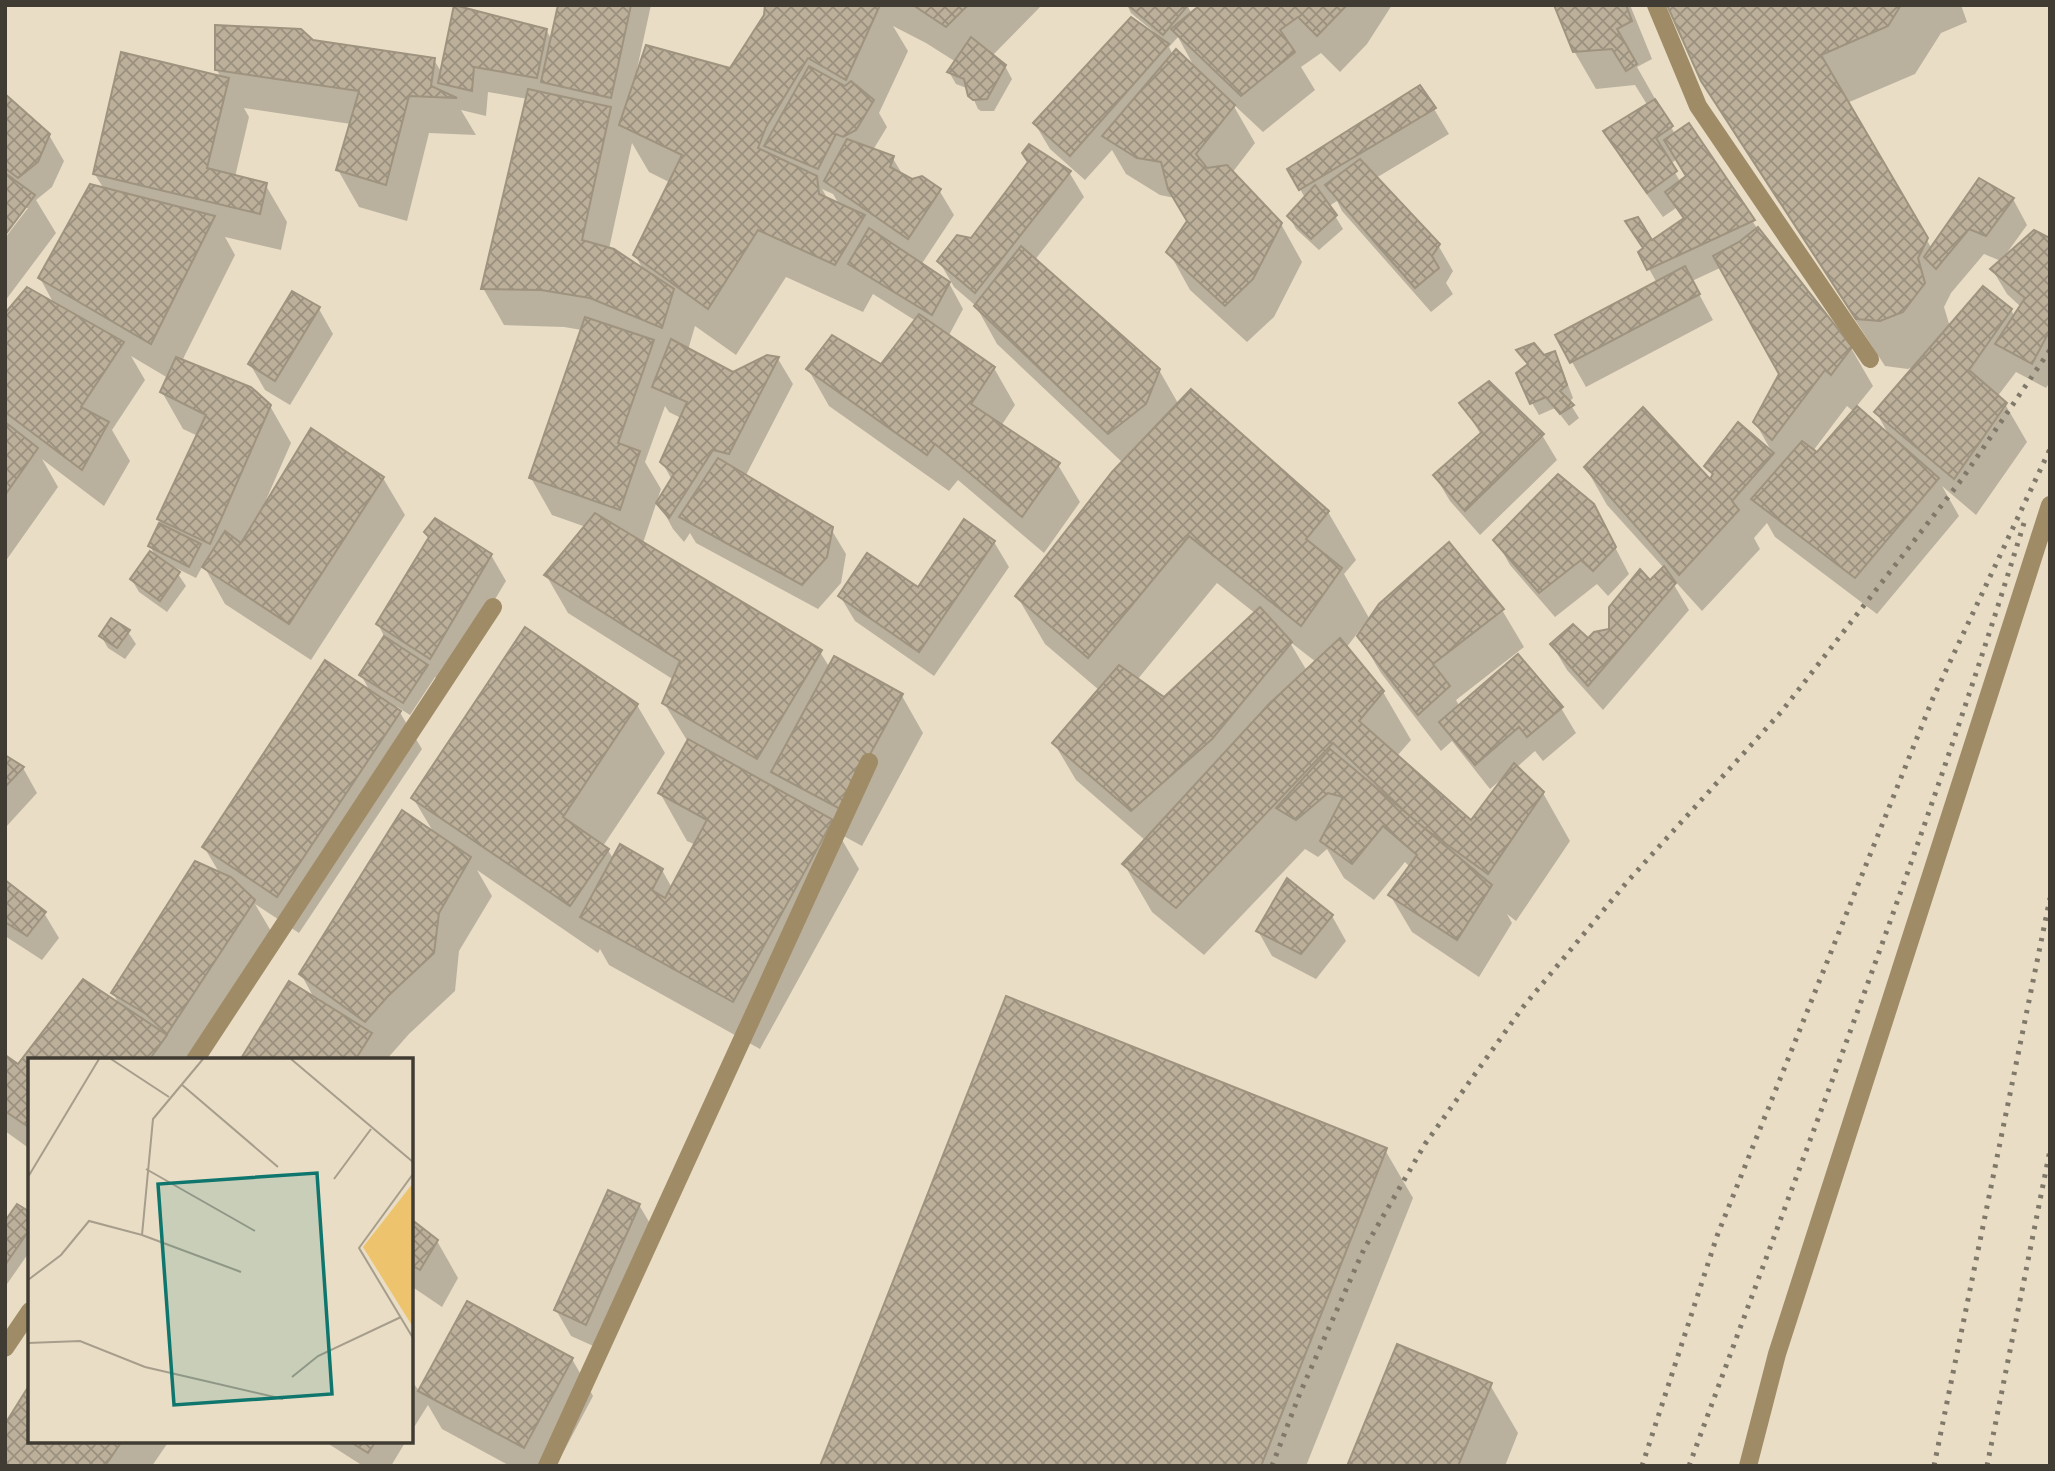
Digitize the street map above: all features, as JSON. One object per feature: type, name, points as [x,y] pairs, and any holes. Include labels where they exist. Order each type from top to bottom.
[{"type":"street","points":[[1656,5],[1698,106],[1870,359]]},
{"type":"street","points":[[1748,1466],[1777,1354],[2050,505]]},
{"type":"street","points":[[196,1058],[493,607]]},
{"type":"street","points":[[547,1466],[869,762]]},
{"type":"street","points":[[5,1348],[28,1314]]},
{"type":"building","points":[[454,5],[547,29],[537,78],[474,67],[472,91],[438,83]]},
{"type":"building","points":[[558,5],[631,5],[611,98],[541,82]]},
{"type":"building","points":[[765,5],[880,5],[846,80],[808,58],[766,127],[758,148],[817,176],[819,194],[865,215],[835,265],[758,230],[708,309],[633,255],[682,155],[619,125],[646,45],[730,68],[764,15]]},
{"type":"building","points":[[913,5],[968,5],[946,27]]},
{"type":"building","points":[[1128,5],[1188,5],[1163,35]]},
{"type":"building","points":[[1200,5],[1347,5],[1317,36],[1298,17],[1280,30],[1295,52],[1241,96],[1171,29]]},
{"type":"building","points":[[1554,5],[1626,5],[1632,21],[1617,29],[1637,64],[1626,71],[1612,49],[1573,52]]},
{"type":"building","points":[[1667,5],[1901,5],[1888,26],[1821,55],[1928,238],[1918,258],[1925,283],[1903,312],[1880,321],[1856,319],[1701,81]]},
{"type":"building","points":[[1131,17],[1169,44],[1070,156],[1033,123]]},
{"type":"building","points":[[215,25],[301,29],[313,40],[435,58],[431,86],[457,98],[409,96],[386,185],[336,170],[359,91],[215,70]]},
{"type":"building","points":[[971,37],[1006,65],[987,99],[973,100],[968,96],[964,79],[947,72]]},
{"type":"building","points":[[1176,49],[1235,105],[1196,154],[1207,168],[1227,165],[1282,223],[1253,279],[1225,306],[1166,252],[1187,221],[1168,189],[1161,162],[1137,158],[1102,136]]},
{"type":"building","points":[[121,52],[229,78],[207,168],[267,183],[260,214],[93,174]]},
{"type":"building","points":[[809,66],[845,86],[851,81],[874,100],[856,130],[843,137],[836,134],[818,169],[764,146]]},
{"type":"building","points":[[1420,85],[1436,108],[1299,190],[1287,169]]},
{"type":"building","points":[[528,89],[611,107],[582,240],[614,249],[674,289],[662,328],[590,298],[541,290],[481,289]]},
{"type":"building","points":[[5,94],[50,134],[38,162],[18,178],[5,168]]},
{"type":"building","points":[[1655,99],[1673,126],[1656,138],[1677,171],[1647,193],[1603,131]]},
{"type":"building","points":[[1689,123],[1755,220],[1647,270],[1638,252],[1643,248],[1625,221],[1638,217],[1652,240],[1684,218],[1665,192],[1686,176],[1664,140]]},
{"type":"building","points":[[847,139],[894,156],[890,167],[912,179],[922,176],[941,189],[908,239],[824,181]]},
{"type":"building","points":[[1029,144],[1071,171],[975,293],[937,261],[957,235],[971,238],[1028,162],[1022,153]]},
{"type":"building","points":[[1360,159],[1440,244],[1432,256],[1439,268],[1415,288],[1325,185]]},
{"type":"building","points":[[5,173],[35,195],[5,235]]},
{"type":"building","points":[[1979,178],[2014,198],[1986,236],[1969,229],[1936,269],[1924,257]]},
{"type":"building","points":[[90,184],[215,216],[151,344],[38,278]]},
{"type":"building","points":[[1315,185],[1337,215],[1311,239],[1287,216]]},
{"type":"building","points":[[1758,227],[1852,347],[1831,375],[1825,370],[1772,440],[1753,422],[1779,374],[1713,256],[1739,242]]},
{"type":"building","points":[[869,228],[950,282],[932,315],[848,264]]},
{"type":"building","points":[[2034,230],[2050,238],[2050,330],[2032,364],[1995,344],[2025,298],[1990,269]]},
{"type":"building","points":[[1021,246],[1160,369],[1146,404],[1108,434],[974,306]]},
{"type":"building","points":[[1685,266],[1700,294],[1570,363],[1555,335]]},
{"type":"building","points":[[1983,286],[2012,309],[1969,370],[2007,403],[1954,479],[1874,412]]},
{"type":"building","points":[[27,287],[124,342],[81,407],[109,422],[82,470],[5,412],[5,313]]},
{"type":"building","points":[[292,291],[320,307],[275,381],[248,364]]},
{"type":"building","points":[[919,314],[995,367],[971,404],[1060,463],[1022,517],[935,444],[927,455],[806,369],[832,335],[881,364]]},
{"type":"building","points":[[585,317],[654,340],[618,443],[640,451],[620,510],[529,478]]},
{"type":"building","points":[[671,339],[733,372],[767,355],[779,357],[729,454],[713,450],[669,518],[656,503],[674,474],[660,462],[687,402],[652,387]]},
{"type":"building","points":[[1534,343],[1544,355],[1555,351],[1567,385],[1560,391],[1574,405],[1560,414],[1546,397],[1530,404],[1516,373],[1528,364],[1516,350]]},
{"type":"building","points":[[176,357],[251,387],[271,405],[210,544],[157,519],[206,415],[160,392]]},
{"type":"building","points":[[1489,381],[1544,434],[1465,511],[1433,475],[1482,432],[1459,403]]},
{"type":"building","points":[[1191,389],[1329,511],[1306,539],[1342,568],[1301,626],[1189,536],[1088,658],[1015,596],[1112,472]]},
{"type":"building","points":[[1857,406],[1939,478],[1855,578],[1751,499],[1802,441],[1817,452]]},
{"type":"building","points":[[1643,407],[1710,479],[1713,474],[1704,466],[1738,422],[1774,453],[1732,501],[1739,510],[1679,575],[1584,467]]},
{"type":"building","points":[[5,422],[38,448],[5,495]]},
{"type":"building","points":[[311,428],[384,477],[289,624],[202,567],[225,531],[241,543]]},
{"type":"building","points":[[718,458],[833,527],[827,557],[802,585],[679,517]]},
{"type":"building","points":[[1558,474],[1594,504],[1616,547],[1593,571],[1581,560],[1539,593],[1493,540]]},
{"type":"building","points":[[595,513],[822,650],[757,759],[662,703],[680,661],[544,575]]},
{"type":"building","points":[[435,518],[492,554],[430,659],[376,624],[429,537],[424,532]]},
{"type":"building","points":[[964,519],[995,541],[919,652],[838,596],[867,553],[918,587]]},
{"type":"building","points":[[159,523],[201,544],[189,567],[148,546]]},
{"type":"building","points":[[1449,542],[1504,609],[1433,664],[1450,686],[1418,715],[1357,636],[1379,604]]},
{"type":"building","points":[[150,551],[180,572],[160,601],[130,579]]},
{"type":"building","points":[[1664,566],[1676,583],[1588,686],[1550,644],[1573,624],[1588,638],[1594,632],[1609,629],[1609,607],[1640,569],[1650,580]]},
{"type":"building","points":[[1260,607],[1292,642],[1212,739],[1131,811],[1052,743],[1119,665],[1164,697]]},
{"type":"building","points":[[111,618],[130,630],[117,648],[99,636]]},
{"type":"building","points":[[525,627],[638,704],[563,817],[609,849],[570,906],[411,798]]},
{"type":"building","points":[[384,636],[428,665],[403,703],[359,675]]},
{"type":"building","points":[[1340,638],[1384,691],[1359,721],[1471,820],[1514,763],[1544,792],[1488,874],[1417,823],[1333,743],[1176,908],[1122,864],[1270,703]]},
{"type":"building","points":[[1518,654],[1563,707],[1527,737],[1519,727],[1475,765],[1439,722]]},
{"type":"building","points":[[834,656],[903,694],[840,809],[771,772]]},
{"type":"building","points":[[325,660],[401,711],[277,897],[202,847]]},
{"type":"building","points":[[688,739],[833,820],[733,1002],[580,917],[620,844],[663,869],[652,890],[665,898],[707,820],[658,793]]},
{"type":"building","points":[[1330,749],[1492,885],[1457,940],[1388,895],[1417,855],[1383,826],[1352,864],[1320,841],[1343,797],[1328,793],[1296,820],[1276,808]]},
{"type":"building","points":[[5,755],[24,767],[5,787]]},
{"type":"building","points":[[402,810],[471,857],[439,913],[434,953],[388,996],[365,1022],[299,974]]},
{"type":"building","points":[[195,861],[231,877],[255,900],[167,1034],[146,1014],[111,993]]},
{"type":"building","points":[[1287,878],[1333,915],[1301,954],[1256,931]]},
{"type":"building","points":[[5,880],[46,912],[27,936],[5,922]]},
{"type":"building","points":[[83,979],[167,1035],[150,1058],[28,1058],[28,1127],[5,1111],[5,1055],[18,1064]]},
{"type":"building","points":[[289,981],[372,1033],[356,1058],[241,1058]]},
{"type":"building","points":[[1006,996],[1387,1148],[1261,1466],[820,1466]]},
{"type":"building","points":[[608,1190],[640,1204],[586,1325],[554,1310]]},
{"type":"building","points":[[17,1204],[28,1211],[28,1232],[5,1265],[5,1221]]},
{"type":"building","points":[[413,1221],[438,1240],[420,1270],[413,1266]]},
{"type":"building","points":[[467,1301],[573,1358],[524,1448],[418,1391]]},
{"type":"building","points":[[1397,1344],[1492,1383],[1458,1466],[1347,1466]]},
{"type":"building","points":[[28,1387],[28,1443],[121,1443],[105,1466],[5,1466],[5,1424]]},
{"type":"building","points":[[352,1443],[375,1443],[368,1453]]},
{"type":"railway","points":[[1272,1466],[1300,1393],[1364,1249],[1425,1144],[1523,1007],[1627,882],[1782,711],[1962,479],[2050,350]]},
{"type":"railway","points":[[1642,1466],[1717,1236],[1933,698],[2050,449]]},
{"type":"railway","points":[[1689,1466],[1905,879],[2024,523]]},
{"type":"railway","points":[[1934,1466],[2050,898]]},
{"type":"railway","points":[[1987,1466],[2050,1150]]}]
